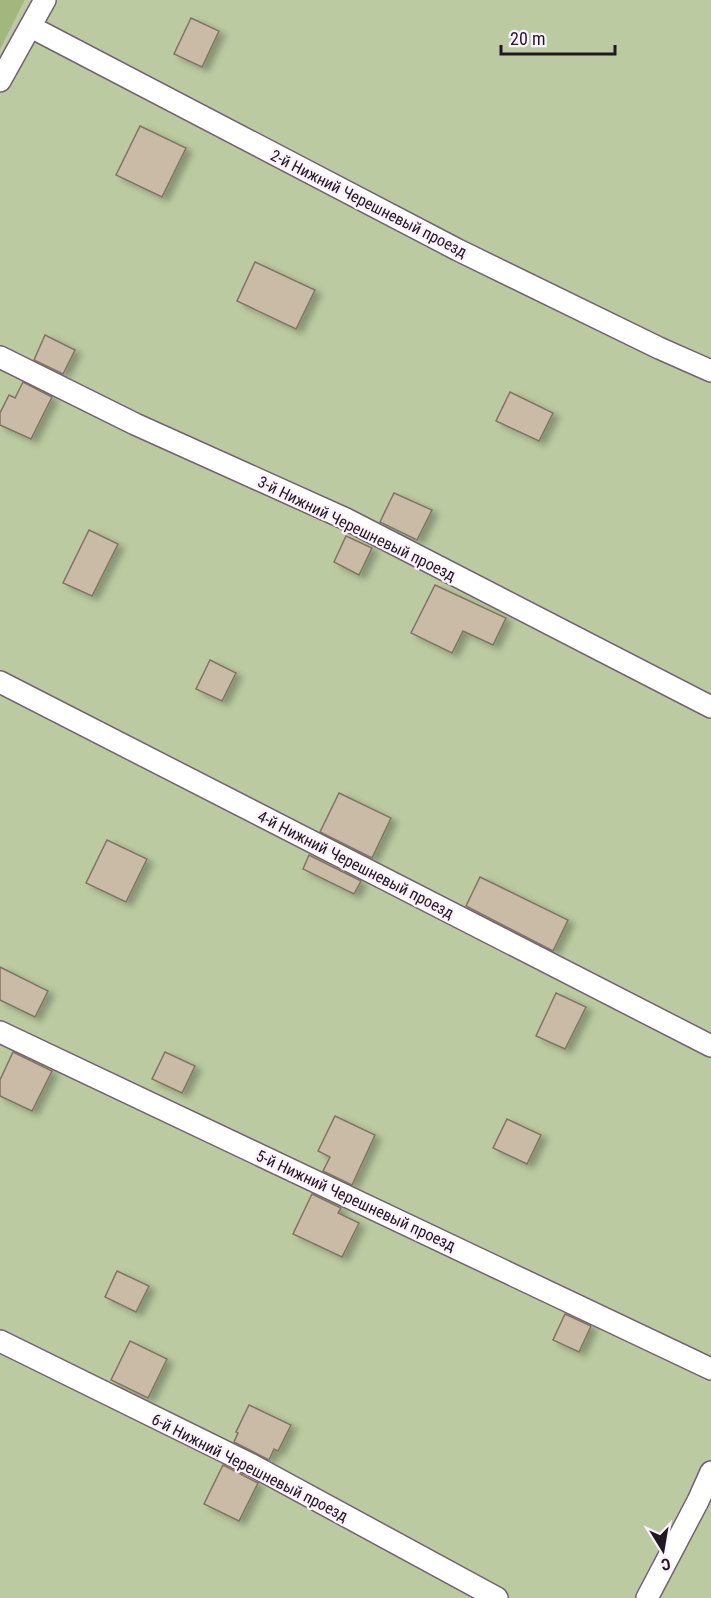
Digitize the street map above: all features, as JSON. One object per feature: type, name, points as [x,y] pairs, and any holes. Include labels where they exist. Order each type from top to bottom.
[{"type":"lane","points":[[0,81],[45,0]]},
{"type":"lane","name":"2-й Нижний Черешневый проезд","points":[[31,27],[458,250],[711,371]]},
{"type":"lane","name":"3-й Нижний Черешневый проезд","points":[[0,357],[135,424],[346,519],[711,707]]},
{"type":"lane","name":"4-й Нижний Черешневый проезд","points":[[0,682],[711,1046]]},
{"type":"lane","name":"5-й Нижний Черешневый проезд","points":[[0,1032],[711,1368]]},
{"type":"lane","name":"6-й Нижний Черешневый проезд","points":[[0,1341],[252,1465],[497,1598]]},
{"type":"lane","points":[[647,1598],[705,1505],[711,1472]]},
{"type":"green space","points":[[0,0],[25,0],[0,50]]},
{"type":"green space","points":[[25,0],[711,0],[711,1598],[0,1598],[0,50]]},
{"type":"building","points":[[191,18],[219,31],[202,67],[174,54]]},
{"type":"building","points":[[140,126],[186,148],[162,197],[116,175]]},
{"type":"building","points":[[255,262],[315,290],[296,329],[237,301]]},
{"type":"building","points":[[45,335],[75,350],[63,374],[34,360]]},
{"type":"building","points":[[23,382],[52,397],[31,439],[0,425],[0,413],[9,395],[15,398]]},
{"type":"building","points":[[510,392],[553,413],[539,441],[496,421]]},
{"type":"building","points":[[394,493],[432,510],[417,540],[380,522]]},
{"type":"building","points":[[89,530],[118,544],[92,596],[63,583]]},
{"type":"building","points":[[346,536],[372,548],[359,575],[334,562]]},
{"type":"building","points":[[435,585],[506,618],[493,645],[463,631],[452,653],[411,633]]},
{"type":"building","points":[[210,660],[236,673],[222,701],[196,689]]},
{"type":"building","points":[[339,793],[391,818],[372,858],[320,832]]},
{"type":"building","points":[[107,840],[147,859],[126,902],[86,883]]},
{"type":"building","points":[[309,855],[361,881],[354,894],[303,869]]},
{"type":"building","points":[[480,877],[568,920],[553,951],[466,906]]},
{"type":"building","points":[[0,967],[48,991],[35,1017],[0,1000]]},
{"type":"building","points":[[556,993],[586,1007],[565,1049],[536,1036]]},
{"type":"building","points":[[13,1052],[52,1071],[32,1111],[0,1096],[0,1080]]},
{"type":"building","points":[[165,1052],[195,1066],[182,1093],[152,1079]]},
{"type":"building","points":[[335,1116],[375,1135],[352,1185],[323,1171],[330,1157],[318,1151]]},
{"type":"building","points":[[507,1119],[541,1135],[527,1164],[493,1148]]},
{"type":"building","points":[[312,1194],[341,1208],[338,1213],[359,1223],[342,1257],[293,1234]]},
{"type":"building","points":[[117,1271],[149,1286],[136,1312],[105,1297]]},
{"type":"building","points":[[565,1314],[591,1326],[579,1352],[553,1340]]},
{"type":"building","points":[[130,1341],[167,1359],[148,1398],[111,1380]]},
{"type":"building","points":[[249,1405],[291,1425],[278,1451],[274,1449],[269,1460],[234,1442],[238,1433],[236,1432]]},
{"type":"building","points":[[223,1465],[258,1483],[239,1521],[204,1504]]}]
